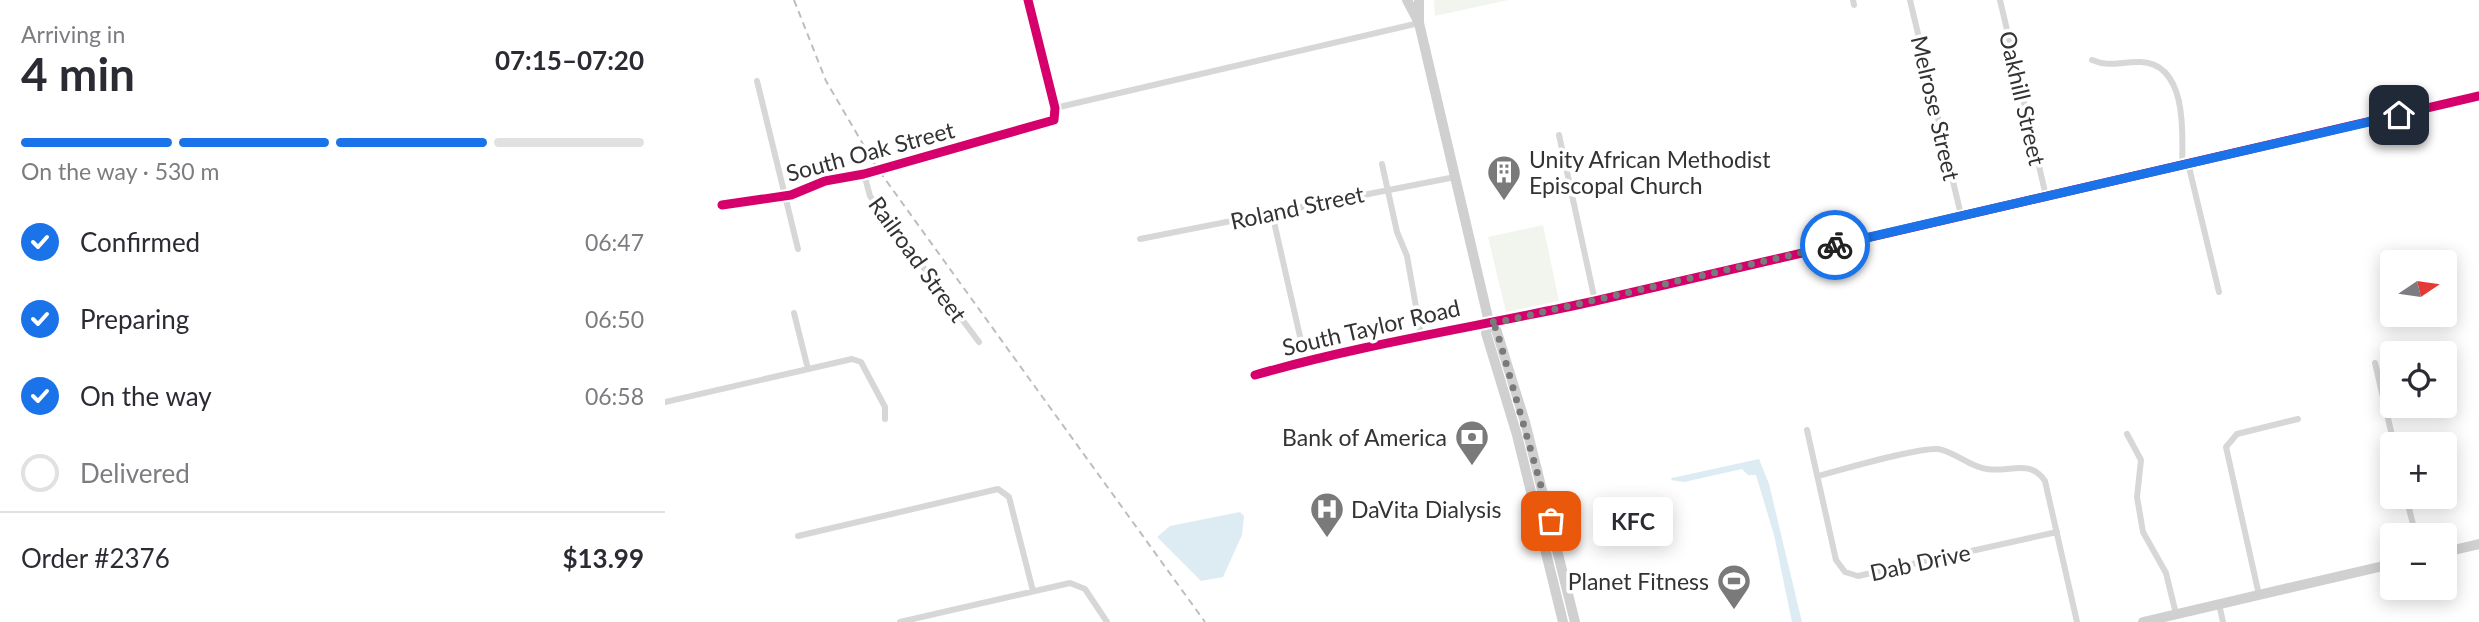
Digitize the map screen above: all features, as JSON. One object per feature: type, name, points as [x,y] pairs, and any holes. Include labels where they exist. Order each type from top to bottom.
[{"type":"main road","points":[[1407,0],[1419,23]]},
{"type":"main road","points":[[1419,0],[1419,23],[1489,322],[1486,333],[1517,435],[1563,622]]},
{"type":"main road","points":[[1489,322],[1496,328],[1525,422],[1575,622]]},
{"type":"main road","points":[[2457,549],[2479,544]]},
{"type":"main road","points":[[2143,622],[2380,567]]},
{"type":"street","points":[[1028,0],[1055,108]]},
{"type":"street","name":"Melrose Street","points":[[1910,0],[1961,215]]},
{"type":"street","name":"Oakhill Street","points":[[2000,0],[2046,196]]},
{"type":"street","name":"South Oak Street","points":[[722,205],[791,195],[825,180],[864,174],[1049,123],[1054,120],[1055,108],[1419,23]]},
{"type":"street","points":[[2092,60],[2109,66],[2143,62],[2164,72],[2172,84],[2182,116],[2185,164],[2219,292]]},
{"type":"street","points":[[757,81],[798,249]]},
{"type":"street","name":"South Taylor Road","points":[[1255,375],[1308,360],[1421,335],[1595,301],[2479,96]]},
{"type":"street","points":[[1559,135],[1595,301]]},
{"type":"street","points":[[1382,164],[1397,232],[1407,256],[1421,335]]},
{"type":"street","name":"Railroad Street","points":[[864,174],[870,196],[979,342]]},
{"type":"street","name":"Roland Street","points":[[1140,239],[1387,188],[1455,177]]},
{"type":"street","points":[[1272,213],[1304,354],[1308,360]]},
{"type":"street","points":[[794,313],[808,369]]},
{"type":"street","points":[[665,402],[852,359],[861,362],[885,407],[885,419]]},
{"type":"street","points":[[2375,363],[2391,432]]},
{"type":"street","points":[[2259,595],[2226,447],[2237,434],[2298,419]]},
{"type":"street","name":"Dab Drive","points":[[1807,430],[1836,560],[1845,572],[1858,576],[2057,532]]},
{"type":"street","points":[[2127,434],[2141,460],[2137,497],[2143,532],[2166,573],[2176,614]]},
{"type":"street","points":[[1817,476],[1933,449],[1953,452],[1987,470],[2029,467],[2038,471],[2045,481],[2077,622]]},
{"type":"street","points":[[798,536],[998,489],[1009,496],[1033,590]]},
{"type":"street","points":[[900,622],[1070,583],[1085,589],[1107,622]]},
{"type":"street","points":[[2219,604],[2223,622]]},
{"type":"shaded area","points":[[1434,0],[1508,0],[1435,16]]},
{"type":"shaded area","points":[[1543,225],[1559,301],[1506,312],[1488,237]]},
{"type":"shaded area","points":[[1759,459],[1769,484],[1802,622],[1792,622],[1774,535],[1756,475],[1748,475],[1742,469],[1684,482],[1671,480]]},
{"type":"shaded area","points":[[1240,512],[1244,516],[1242,535],[1223,577],[1201,581],[1157,537],[1170,526]]},
{"type":"railway","points":[[794,0],[826,81],[877,168],[1205,622]]},
{"type":"cycle path","points":[[722,205],[791,195],[825,181],[864,174],[1054,120],[1055,108],[1028,0]]},
{"type":"cycle path","points":[[1255,375],[1382,344],[1595,301],[2479,96]]},
{"type":"way so far","points":[[1551,521],[1525,422],[1496,328],[1489,322],[1504,321],[1835,245]]},
{"type":"place","name":"Unity African Methodist Episcopal Church","points":[[1504,202]]},
{"type":"place","name":"Bank of America","points":[[1472,467]]},
{"type":"place","name":"KFC","points":[[1551,521]]},
{"type":"place","name":"DaVita Dialysis","points":[[1327,539]]},
{"type":"place","name":"Planet Fitness","points":[[1734,611]]},
{"type":"route","points":[[1835,245],[2399,115]]}]
